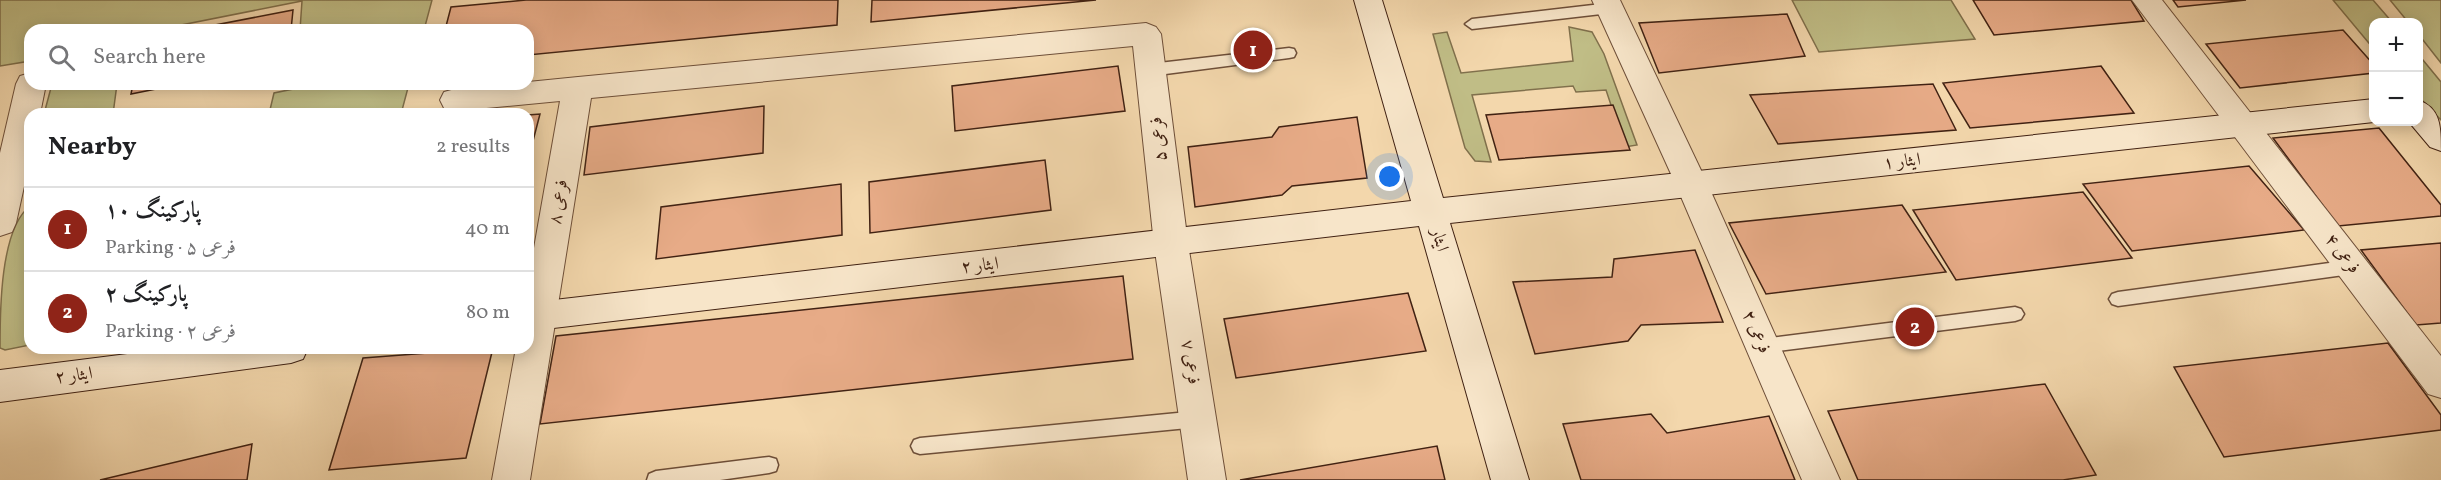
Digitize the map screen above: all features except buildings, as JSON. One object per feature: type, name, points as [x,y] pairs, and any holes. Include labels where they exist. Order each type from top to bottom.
[{"type":"street","name":"ایثار","points":[[1368,0],[1510,480]]},
{"type":"street","name":"فرعی ۴","points":[[2146,0],[2351,267],[2437,373]]},
{"type":"street","name":"فرعی ۲","points":[[1608,4],[1692,185],[1821,480]]},
{"type":"street","name":"فرعی ۵","points":[[578,88],[1146,34],[1171,244]]},
{"type":"street","points":[[455,100],[578,88]]},
{"type":"street","name":"فرعی ۸","points":[[534,316],[578,88]]},
{"type":"street","points":[[26,108],[30,90]]},
{"type":"street","name":"ایثار ۱","points":[[1431,212],[2369,110]]},
{"type":"street","points":[[0,223],[24,115]]},
{"type":"street","points":[[2423,117],[2441,139]]},
{"type":"street","name":"ایثار ۲","points":[[534,316],[1171,244],[1431,212]]},
{"type":"street","name":"فرعی ۷","points":[[1171,244],[1206,480]]},
{"type":"street","name":"ایثار ۲","points":[[0,386],[245,354]]},
{"type":"street","name":"فرعی ۸","points":[[511,480],[529,354]]},
{"type":"lane","points":[[1472,24],[1608,4]]},
{"type":"lane","points":[[1150,70],[1288,53]]},
{"type":"lane","points":[[2118,299],[2351,267]]},
{"type":"lane","points":[[1763,346],[2015,314]]},
{"type":"lane","points":[[920,446],[1198,419]]},
{"type":"lane","points":[[656,480],[769,465]]},
{"type":"shaded area","points":[[0,0],[432,0],[426,24],[300,24],[302,1],[186,24],[24,24],[24,62],[0,66]]},
{"type":"shaded area","points":[[1792,0],[1951,0],[1975,39],[1819,52]]},
{"type":"shaded area","points":[[2333,0],[2373,0],[2389,18],[2369,18],[2369,43]]},
{"type":"shaded area","points":[[2390,0],[2441,0],[2441,63],[2423,40],[2423,18],[2405,18]]},
{"type":"shaded area","points":[[1569,27],[1592,32],[1604,54],[1637,145],[1625,147],[1606,90],[1576,92],[1573,86],[1472,95],[1491,162],[1475,161],[1465,148],[1433,34],[1447,32],[1461,73],[1573,61]]},
{"type":"shaded area","points":[[2423,60],[2441,82],[2441,120],[2423,101]]},
{"type":"shaded area","points":[[50,90],[116,90],[114,108],[46,108]]},
{"type":"shaded area","points":[[288,90],[407,90],[403,108],[270,108],[274,93]]},
{"type":"shaded area","points":[[24,213],[24,346],[5,350],[0,348],[0,313],[4,272],[7,251],[20,217]]},
{"type":"place","name":"پارکینگ ۱۰","points":[[1253,50]]},
{"type":"place","name":"پارکینگ ۲","points":[[1915,327]]}]
